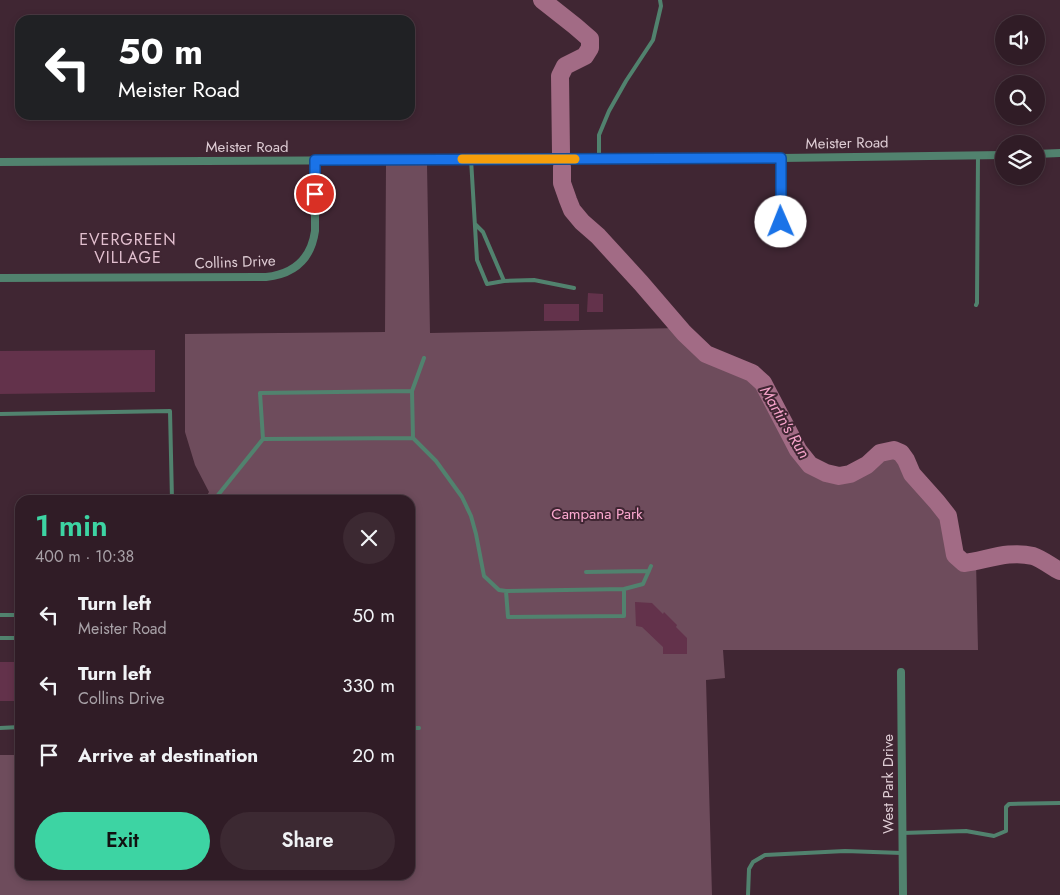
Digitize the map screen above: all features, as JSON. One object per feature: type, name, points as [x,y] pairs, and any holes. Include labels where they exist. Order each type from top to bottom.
[{"type":"street","name":"Meister Road","points":[[0,162],[781,158],[995,154]]},
{"type":"street","points":[[1045,154],[1060,154]]},
{"type":"street","name":"Collins Drive","points":[[0,278],[266,277],[287,272],[301,262],[314,240],[316,231],[315,160]]},
{"type":"street","name":"West Park Drive","points":[[901,672],[903,895]]},
{"type":"lane","points":[[600,159],[599,135],[609,111],[626,81],[653,40],[661,6],[660,0]]},
{"type":"lane","points":[[976,305],[978,155]]},
{"type":"lane","points":[[781,158],[781,222],[800,236]]},
{"type":"lane","points":[[471,159],[477,260],[487,284],[504,281],[534,280],[574,288]]},
{"type":"lane","points":[[475,224],[482,232],[504,281]]},
{"type":"lane","points":[[424,358],[412,391],[413,438],[436,461],[462,497],[471,516],[484,576],[499,590],[506,592],[624,589],[643,584],[651,566]]},
{"type":"lane","points":[[218,495],[263,439],[260,393],[412,391]]},
{"type":"lane","points":[[0,414],[170,412],[172,495]]},
{"type":"lane","points":[[263,439],[413,438]]},
{"type":"lane","points":[[586,572],[649,571]]},
{"type":"lane","points":[[506,592],[508,617],[624,616],[624,589]]},
{"type":"lane","points":[[0,615],[15,614]]},
{"type":"lane","points":[[0,638],[15,638]]},
{"type":"lane","points":[[0,728],[15,727]]},
{"type":"lane","points":[[902,833],[966,831],[994,836],[1006,831],[1006,808],[1009,804],[1060,803]]},
{"type":"lane","points":[[748,895],[748,869],[753,862],[765,855],[845,851],[902,853]]},
{"type":"green space","name":"Campana Park","points":[[386,165],[427,165],[430,333],[679,328],[706,354],[752,373],[763,383],[798,450],[810,465],[826,473],[839,476],[850,474],[867,465],[880,453],[894,450],[901,453],[912,474],[948,516],[955,555],[964,563],[976,561],[978,650],[723,650],[725,678],[706,680],[712,895],[0,895],[0,755],[15,755],[15,880],[415,880],[415,495],[207,495],[209,492],[195,465],[185,432],[185,334],[385,332]]},
{"type":"building","points":[[588,293],[603,294],[603,312],[587,312]]},
{"type":"building","points":[[544,304],[579,304],[579,321],[544,321]]},
{"type":"building","points":[[155,350],[155,392],[0,394],[0,351]]},
{"type":"building","points":[[635,602],[652,603],[677,625],[676,627],[687,638],[687,654],[663,654],[663,647],[642,627],[636,626]]},
{"type":"building","points":[[0,662],[15,662],[15,701],[0,701]]},
{"type":"waterway","name":"Martin's Run","points":[[542,0],[590,39],[590,48],[585,56],[565,66],[560,76],[561,153]]},
{"type":"waterway","name":"Martin's Run","points":[[562,167],[562,183],[572,210],[641,283],[684,333],[706,354],[752,373],[763,383],[798,450],[810,465],[826,473],[839,476],[850,474],[867,465],[880,453],[894,450],[901,453],[912,474],[948,516],[955,555],[964,563],[1007,555],[1024,554],[1036,557],[1060,571]]},
{"type":"slow traffic","points":[[462,159],[575,159]]},
{"type":"district","name":"EVERGREEN VILLAGE","points":[[128,248]]},
{"type":"route","points":[[315,194],[315,160],[781,158],[781,222]]}]
